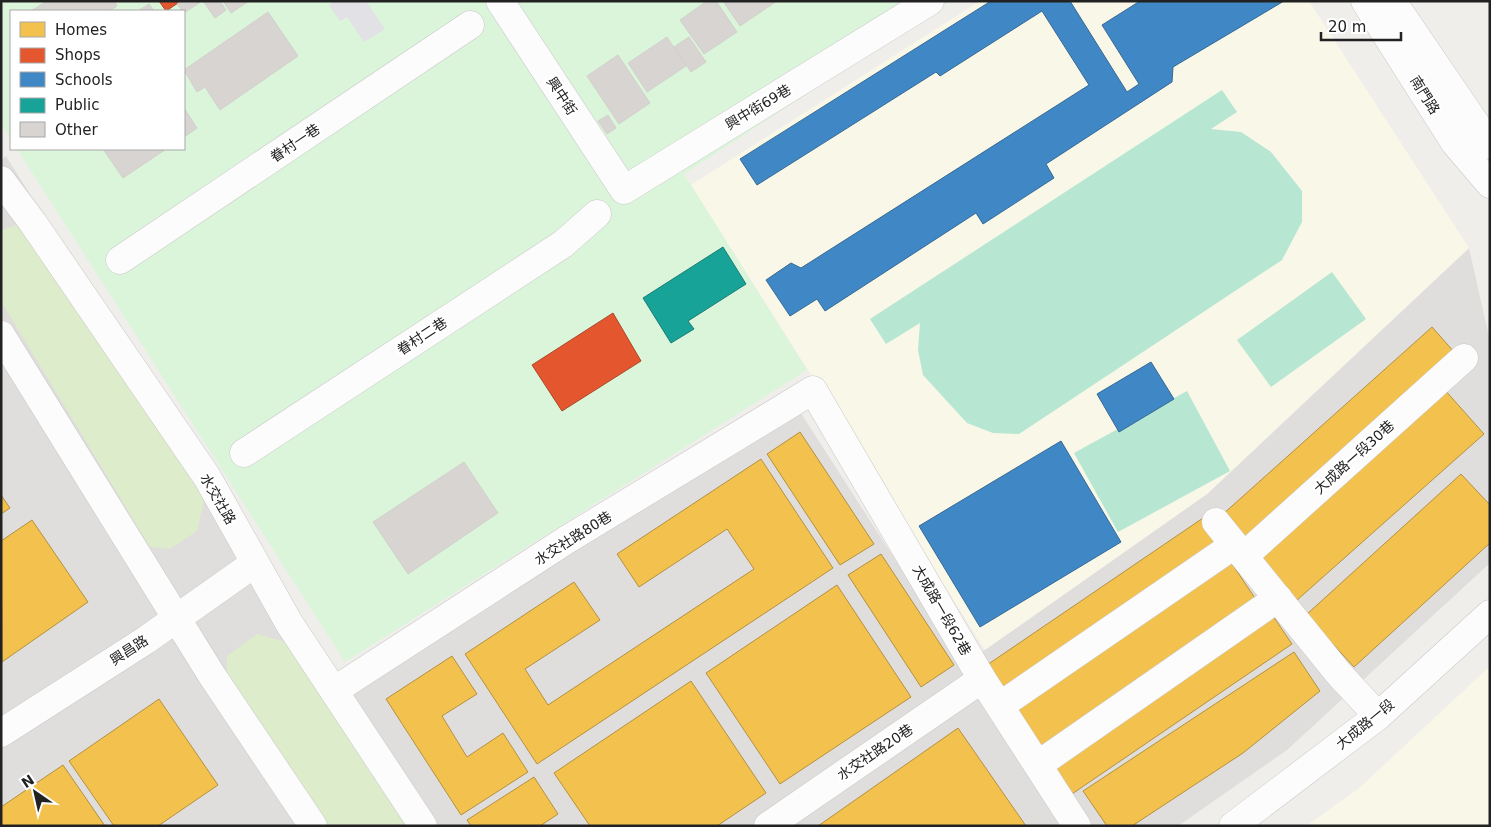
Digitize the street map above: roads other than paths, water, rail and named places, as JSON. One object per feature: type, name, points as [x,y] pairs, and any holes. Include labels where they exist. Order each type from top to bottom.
[{"type":"street","name":"興中街","points":[[500,1],[624,190]]},
{"type":"street","name":"興中街69巷","points":[[892,25],[920,1]]},
{"type":"street","name":"興中街69巷","points":[[624,190],[930,1]]},
{"type":"street","name":"南門路","points":[[1365,1],[1456,143],[1490,184]]},
{"type":"street","name":"南門路","points":[[1392,1],[1490,145]]},
{"type":"street","name":"眷村一巷","points":[[120,260],[470,25]]},
{"type":"street","name":"水交社路","points":[[1,180],[39,231],[207,477],[289,623],[423,826]]},
{"type":"street","name":"眷村二巷","points":[[244,453],[563,244],[597,214]]},
{"type":"street","points":[[1,335],[211,674],[313,826]]},
{"type":"street","name":"大成路一段30巷","points":[[1004,703],[1239,550],[1464,358]]},
{"type":"street","name":"大成路一段62巷","points":[[814,390],[982,679],[1077,826]]},
{"type":"street","name":"水交社路80巷","points":[[335,690],[568,539],[814,390]]},
{"type":"street","points":[[1216,522],[1339,674],[1378,716]]},
{"type":"street","name":"興昌路","points":[[1,733],[178,618],[255,563]]},
{"type":"street","points":[[1042,762],[1278,598]]},
{"type":"street","name":"大成路一段","points":[[1233,826],[1378,716],[1490,614]]},
{"type":"street","name":"水交社路20巷","points":[[768,826],[982,679]]}]
